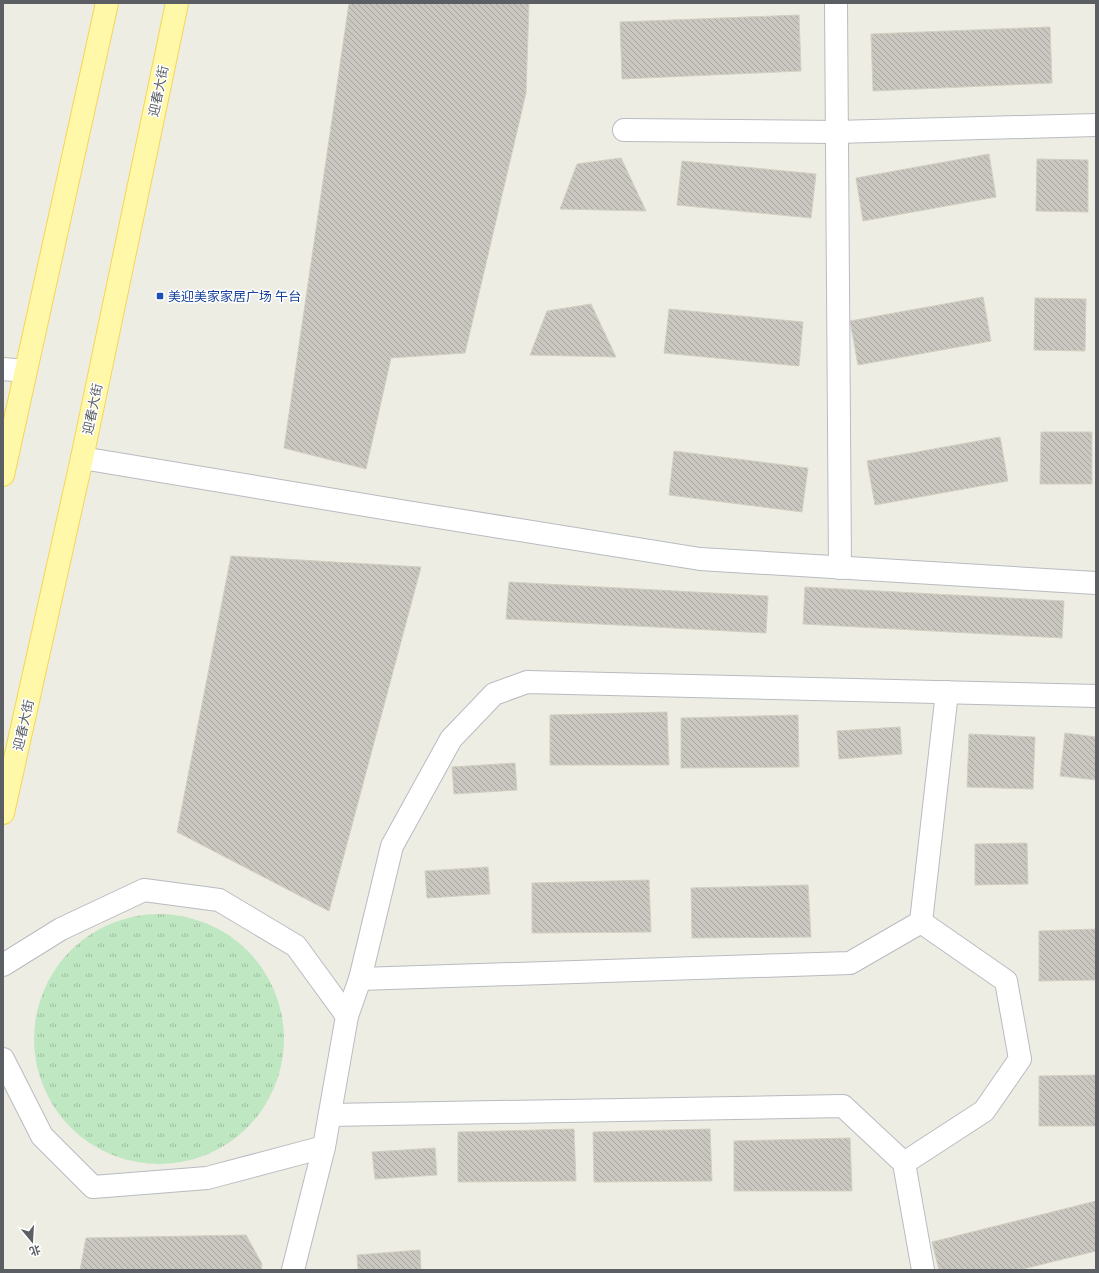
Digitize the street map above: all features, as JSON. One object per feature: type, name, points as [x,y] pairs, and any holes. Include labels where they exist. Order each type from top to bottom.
[{"type":"main road","points":[[3,475],[107,3]]},
{"type":"main road","name":"迎春大街","points":[[3,813],[82,458],[177,3]]},
{"type":"street","points":[[836,3],[840,568]]},
{"type":"street","points":[[624,130],[836,132],[1096,125]]},
{"type":"street","points":[[3,369],[25,371]]},
{"type":"street","points":[[82,458],[700,559],[1096,583]]},
{"type":"street","points":[[293,1270],[324,1147],[347,1016],[360,979],[392,846],[451,738],[494,694],[528,682],[1096,696]]},
{"type":"street","points":[[921,922],[947,692]]},
{"type":"street","points":[[3,965],[61,929],[144,890],[219,900],[296,946],[347,1016]]},
{"type":"street","points":[[360,979],[850,963],[921,922]]},
{"type":"street","points":[[904,1163],[984,1111],[1020,1059],[1006,981],[921,922]]},
{"type":"street","points":[[3,1059],[42,1136],[93,1187],[207,1178],[324,1147]]},
{"type":"street","points":[[330,1115],[843,1106],[904,1163],[923,1270]]},
{"type":"green space","points":[[147,914],[171,914],[207,923],[229,935],[248,950],[263,969],[275,991],[282,1015],[284,1039],[282,1063],[275,1087],[263,1109],[248,1128],[229,1143],[207,1155],[171,1164],[147,1164],[111,1155],[89,1143],[70,1128],[55,1109],[43,1087],[34,1051],[34,1027],[43,991],[55,969],[70,950],[89,935],[111,923]]},
{"type":"building","points":[[349,3],[529,3],[526,93],[465,353],[391,358],[366,469],[284,448]]},
{"type":"building","points":[[799,15],[801,71],[622,79],[620,22]]},
{"type":"building","points":[[1050,27],[1052,83],[873,91],[871,34]]},
{"type":"building","points":[[989,154],[996,197],[863,221],[856,178]]},
{"type":"building","points":[[621,158],[646,211],[560,209],[577,164]]},
{"type":"building","points":[[1037,159],[1088,160],[1088,212],[1036,211]]},
{"type":"building","points":[[682,161],[816,174],[811,218],[677,205]]},
{"type":"building","points":[[983,297],[991,341],[858,365],[850,321]]},
{"type":"building","points":[[1035,298],[1086,299],[1085,351],[1034,350]]},
{"type":"building","points":[[591,304],[616,357],[530,355],[547,311]]},
{"type":"building","points":[[669,309],[803,322],[799,366],[664,353]]},
{"type":"building","points":[[1041,432],[1092,432],[1092,484],[1040,484]]},
{"type":"building","points":[[1000,437],[1008,481],[875,505],[867,461]]},
{"type":"building","points":[[674,451],[808,468],[802,512],[669,495]]},
{"type":"building","points":[[231,556],[421,567],[329,911],[177,832]]},
{"type":"building","points":[[509,582],[768,596],[766,633],[506,619]]},
{"type":"building","points":[[805,587],[1064,601],[1062,638],[803,624]]},
{"type":"building","points":[[667,712],[669,765],[550,765],[550,715]]},
{"type":"building","points":[[798,715],[799,767],[681,768],[681,718]]},
{"type":"building","points":[[900,727],[902,754],[839,759],[837,731]]},
{"type":"building","points":[[1065,733],[1096,737],[1096,780],[1060,776]]},
{"type":"building","points":[[969,734],[1035,737],[1033,789],[967,787]]},
{"type":"building","points":[[515,763],[517,790],[454,794],[452,767]]},
{"type":"building","points":[[1027,843],[1028,884],[975,885],[975,844]]},
{"type":"building","points":[[488,867],[490,894],[427,898],[425,871]]},
{"type":"building","points":[[649,880],[651,932],[532,933],[532,883]]},
{"type":"building","points":[[808,885],[811,937],[692,938],[691,888]]},
{"type":"building","points":[[1096,929],[1096,980],[1039,981],[1039,931]]},
{"type":"building","points":[[1096,1075],[1096,1126],[1039,1126],[1039,1076]]},
{"type":"building","points":[[574,1129],[576,1181],[458,1182],[458,1132]]},
{"type":"building","points":[[710,1129],[712,1181],[594,1182],[593,1132]]},
{"type":"building","points":[[850,1138],[852,1191],[734,1191],[734,1141]]},
{"type":"building","points":[[435,1148],[437,1175],[375,1179],[372,1152]]},
{"type":"building","points":[[1096,1201],[1096,1251],[1019,1270],[939,1270],[932,1242]]},
{"type":"building","points":[[246,1235],[262,1264],[261,1270],[80,1270],[86,1238]]},
{"type":"building","points":[[420,1250],[421,1270],[358,1270],[357,1255]]},
{"type":"place","name":"美迎美家家居广场 午台","points":[[160,296]]}]
